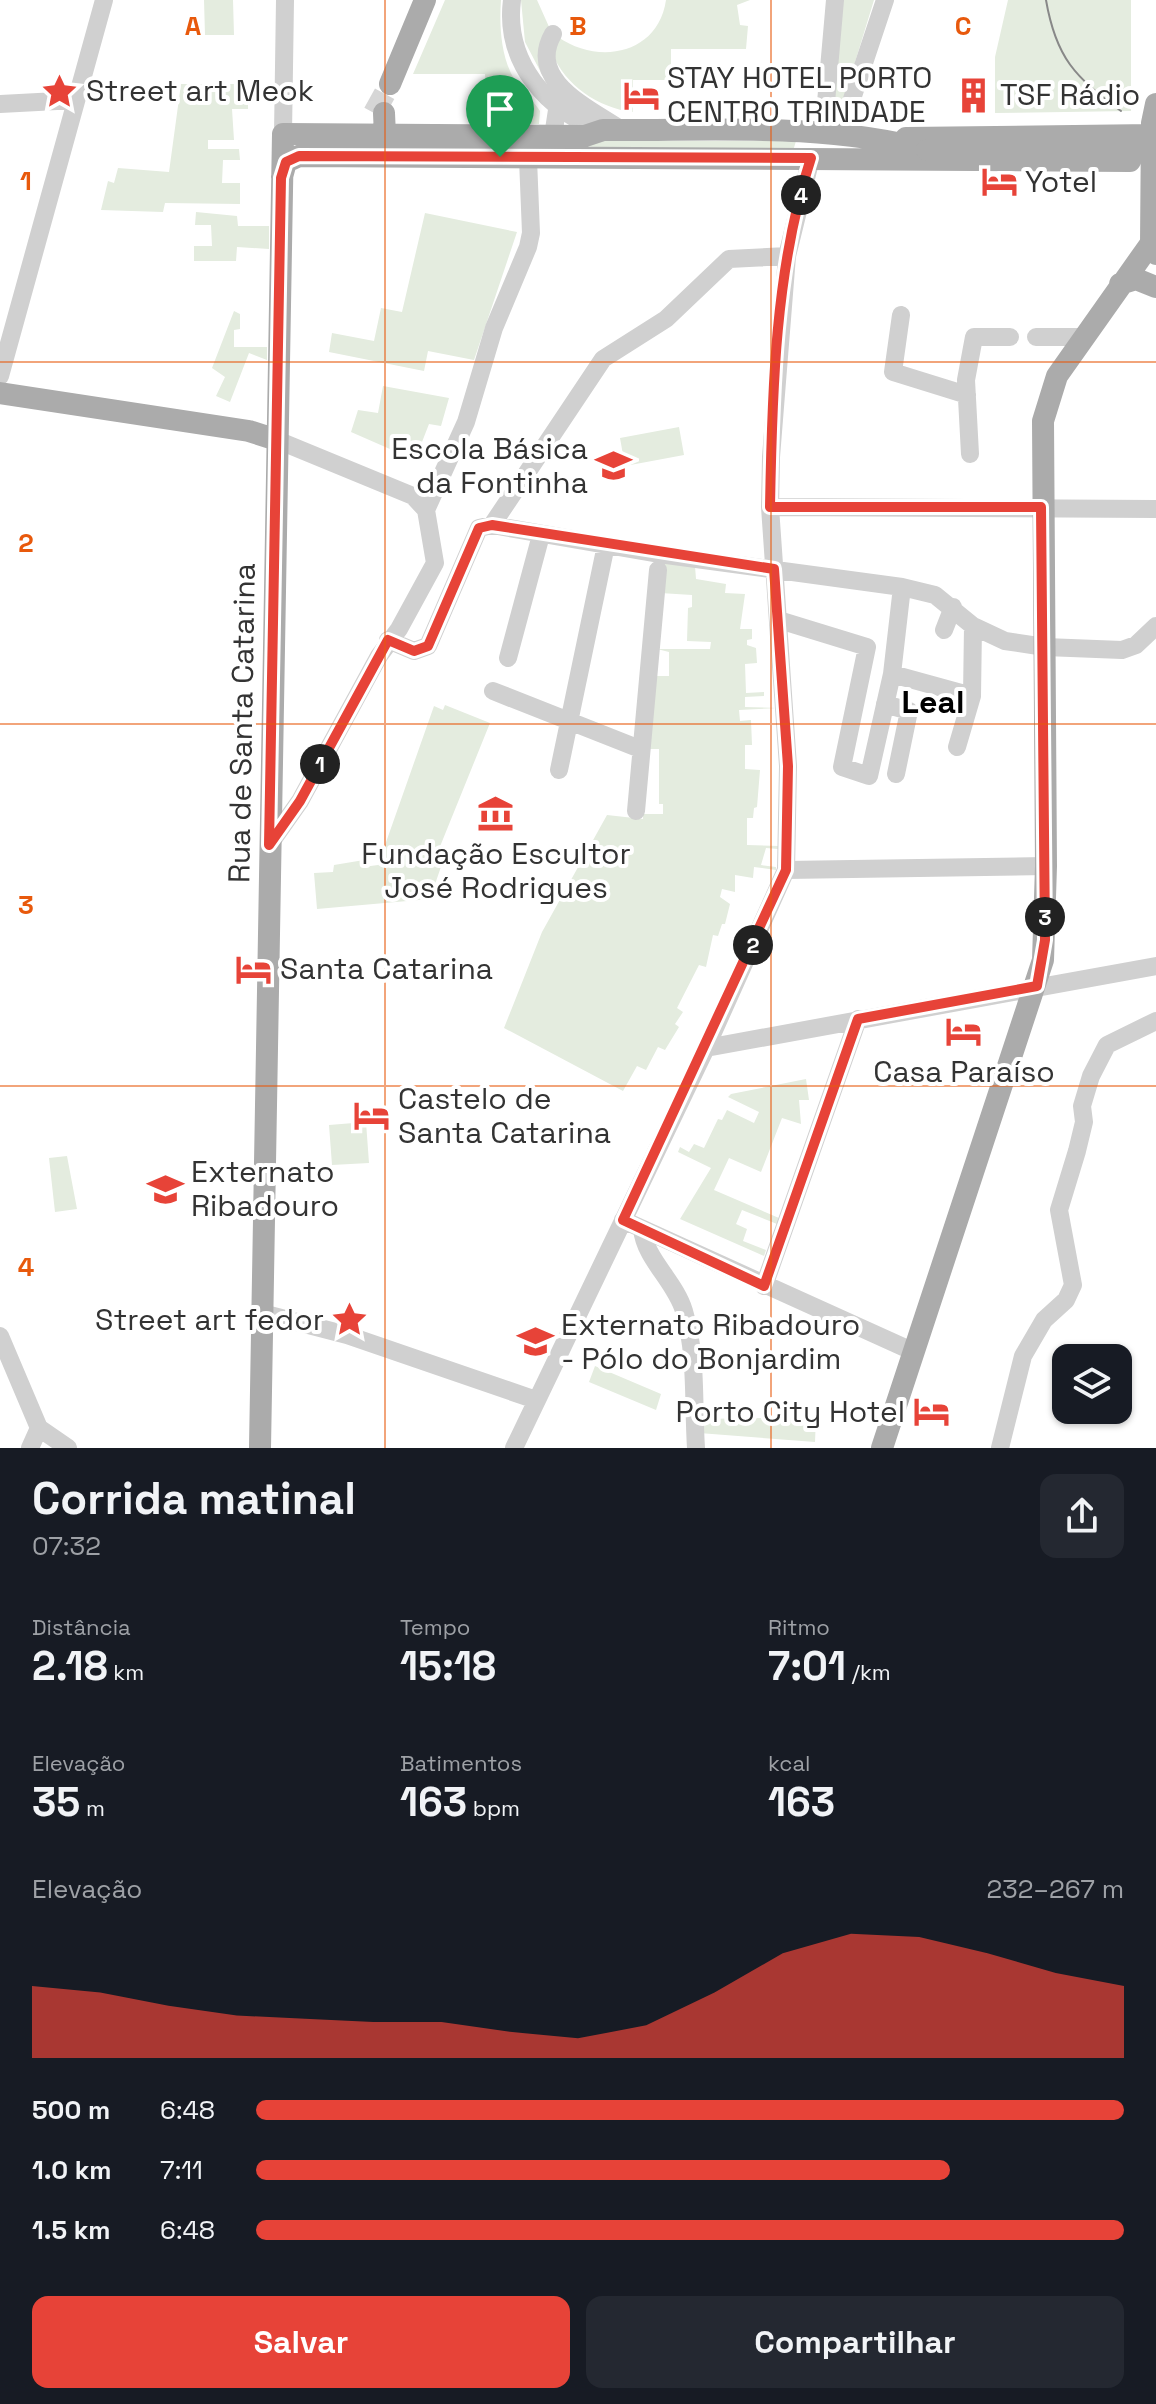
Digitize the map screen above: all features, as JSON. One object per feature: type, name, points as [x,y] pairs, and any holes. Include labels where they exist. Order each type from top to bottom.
[{"type":"main road","points":[[390,84],[425,0]]},
{"type":"main road","points":[[882,1448],[912,1351],[1037,986],[1045,940],[1045,647],[1041,507],[1047,406],[1057,376],[1083,337],[1120,284],[1153,249],[1156,104]]},
{"type":"main road","points":[[356,134],[379,113],[385,136],[397,156]]},
{"type":"main road","points":[[283,134],[585,136],[613,130],[804,130],[889,149],[926,162],[1094,161],[1154,152]]},
{"type":"main road","name":"Rua de Santa Catarina","points":[[260,1448],[283,134]]},
{"type":"main road","points":[[889,149],[922,136],[1093,136],[1154,152]]},
{"type":"main road","points":[[1093,136],[1102,145],[1102,152],[1094,161]]},
{"type":"main road","points":[[281,178],[286,162],[299,156],[811,158],[889,149],[1154,152]]},
{"type":"main road","points":[[1120,284],[1136,279],[1156,287]]},
{"type":"main road","points":[[0,393],[249,431],[277,440]]},
{"type":"street","points":[[0,376],[104,0]]},
{"type":"street","name":"Rua de Santa Catarina","points":[[283,134],[285,0]]},
{"type":"street","points":[[512,0],[512,32],[517,53],[529,76],[557,110],[613,130]]},
{"type":"street","points":[[835,0],[825,114],[847,114],[885,0]]},
{"type":"street","points":[[553,34],[545,60],[552,77],[613,130]]},
{"type":"street","points":[[0,104],[76,100]]},
{"type":"street","points":[[426,510],[466,422],[494,328],[528,247],[531,233],[528,159],[553,136],[557,110]]},
{"type":"street","points":[[514,1448],[706,1048],[786,870],[788,766],[770,507],[775,390],[787,256],[811,158]]},
{"type":"street","points":[[492,525],[603,359],[666,319],[729,259],[787,256]]},
{"type":"street","points":[[901,315],[893,372],[967,395]]},
{"type":"street","points":[[970,454],[967,395],[974,337],[1010,337]]},
{"type":"street","points":[[1036,337],[1083,337]]},
{"type":"street","points":[[269,845],[300,801],[388,640],[399,629],[435,563],[426,510],[413,496],[277,440]]},
{"type":"street","points":[[770,507],[1156,509]]},
{"type":"street","points":[[388,640],[414,651],[428,646],[479,528],[492,525],[606,545],[902,587],[935,595],[973,626],[1005,641],[1045,647],[1122,650],[1136,645],[1156,626]]},
{"type":"street","points":[[508,658],[541,535]]},
{"type":"street","points":[[559,770],[572,721],[606,545]]},
{"type":"street","points":[[636,811],[658,570]]},
{"type":"street","points":[[779,620],[867,647],[842,767],[869,776],[892,674],[902,587]]},
{"type":"street","points":[[944,630],[953,607]]},
{"type":"street","points":[[957,747],[972,696],[973,626]]},
{"type":"street","points":[[892,674],[972,696]]},
{"type":"street","points":[[493,691],[640,749]]},
{"type":"street","points":[[885,704],[909,711],[896,774]]},
{"type":"street","points":[[786,870],[1046,866]]},
{"type":"street","points":[[706,1048],[1156,966]]},
{"type":"street","points":[[764,1286],[858,1019]]},
{"type":"street","points":[[1000,1448],[1023,1356],[1044,1320],[1066,1300],[1073,1285],[1059,1210],[1081,1133],[1082,1106],[1091,1076],[1107,1045],[1156,1021]]},
{"type":"street","points":[[623,1220],[912,1351]]},
{"type":"street","points":[[642,1229],[647,1249],[674,1285],[685,1312],[696,1411],[696,1448]]},
{"type":"street","points":[[262,1313],[347,1335],[536,1400]]},
{"type":"street","points":[[0,1336],[39,1428],[68,1448]]},
{"type":"street","points":[[30,1448],[39,1428]]},
{"type":"shaded area","points":[[204,0],[233,0],[234,35],[205,35]]},
{"type":"shaded area","points":[[445,0],[501,0],[501,34],[508,67],[519,87],[540,111],[539,124],[510,124],[502,86],[491,89],[491,96],[486,96],[485,74],[413,74]]},
{"type":"shaded area","points":[[521,0],[537,0],[550,29],[541,71],[548,86],[525,42]]},
{"type":"shaded area","points":[[666,0],[750,0],[737,5],[740,25],[748,26],[746,49],[671,49],[671,80],[633,80],[633,112],[595,100],[574,85],[558,65],[552,53],[558,37],[591,51],[624,50],[651,33],[661,19]]},
{"type":"shaded area","points":[[842,0],[874,0],[841,108],[834,108]]},
{"type":"shaded area","points":[[1008,0],[1131,0],[1131,111],[995,113],[995,57]]},
{"type":"shaded area","points":[[181,84],[248,84],[248,109],[232,109],[234,140],[208,140],[208,149],[239,149],[240,160],[223,160],[222,183],[240,183],[240,204],[165,203],[163,212],[101,210],[108,181],[114,183],[118,168],[169,172]]},
{"type":"shaded area","points":[[557,141],[796,141],[793,151],[554,146]]},
{"type":"shaded area","points":[[196,212],[237,216],[238,226],[269,226],[269,249],[237,247],[236,261],[194,261],[194,246],[212,246],[211,225],[195,225]]},
{"type":"shaded area","points":[[425,213],[517,232],[474,360],[428,351],[424,371],[329,352],[332,333],[374,341],[381,308],[402,312]]},
{"type":"shaded area","points":[[234,311],[240,314],[240,329],[234,330],[234,347],[267,347],[267,360],[249,353],[230,402],[216,396],[225,377],[212,368]]},
{"type":"shaded area","points":[[383,386],[449,398],[441,426],[429,424],[415,460],[351,432],[358,410],[378,413]]},
{"type":"shaded area","points":[[679,427],[684,455],[625,466],[620,438]]},
{"type":"shaded area","points":[[662,560],[695,566],[696,579],[726,584],[725,593],[745,594],[740,629],[752,629],[752,639],[747,640],[747,645],[756,648],[757,663],[745,664],[746,693],[764,692],[764,696],[745,697],[745,707],[778,708],[739,710],[740,721],[751,720],[752,745],[745,745],[745,769],[760,770],[757,807],[754,808],[753,818],[747,818],[747,845],[779,846],[778,849],[766,848],[761,865],[776,867],[776,870],[754,867],[753,878],[735,875],[735,892],[722,889],[720,897],[730,904],[725,924],[722,924],[718,936],[713,935],[706,967],[699,965],[677,1008],[683,1012],[675,1024],[679,1027],[665,1050],[658,1047],[646,1070],[637,1066],[623,1091],[504,1028],[542,932],[607,815],[643,819],[643,814],[663,814],[663,804],[659,804],[659,749],[644,749],[653,676],[669,676],[669,652],[657,649],[710,649],[711,642],[687,641],[688,608],[692,607],[692,595],[660,593]]},
{"type":"shaded area","points":[[445,705],[490,723],[439,849],[446,852],[430,899],[317,909],[314,873],[333,872],[334,865],[364,860],[363,867],[378,865],[434,706],[443,710]]},
{"type":"shaded area","points":[[806,1079],[809,1100],[799,1100],[801,1124],[782,1118],[761,1172],[729,1158],[714,1190],[779,1218],[777,1224],[742,1210],[736,1224],[747,1229],[743,1241],[766,1250],[764,1256],[680,1219],[711,1168],[678,1152],[680,1147],[689,1152],[694,1144],[704,1148],[718,1119],[722,1120],[727,1110],[754,1123],[759,1112],[728,1097],[731,1094]]},
{"type":"shaded area","points":[[366,1122],[369,1163],[332,1165],[329,1125]]},
{"type":"shaded area","points":[[67,1156],[77,1209],[55,1212],[49,1158]]},
{"type":"shaded area","points":[[595,1366],[661,1394],[656,1410],[589,1382]]},
{"type":"shaded area","points":[[816,1417],[815,1442],[699,1433],[699,1419]]},
{"type":"tunnel","points":[[374,113],[390,84]]},
{"type":"tram line","points":[[1046,0],[1055,37],[1070,64],[1091,87],[1121,111]]},
{"type":"place","name":"Street art Meok","points":[[60,91]]},
{"type":"place","name":"STAY HOTEL PORTO CENTRO TRINDADE","points":[[641,95]]},
{"type":"place","name":"TSF Rádio","points":[[974,95]]},
{"type":"place","name":"Yotel","points":[[999,182]]},
{"type":"place","name":"Escola Básica da Fontinha","points":[[614,466]]},
{"type":"place","name":"Fundação Escultor José Rodrigues","points":[[496,813]]},
{"type":"place","name":"Santa Catarina","points":[[254,969]]},
{"type":"place","name":"Casa Paraíso","points":[[964,1031]]},
{"type":"place","name":"Castelo de Santa Catarina","points":[[372,1116]]},
{"type":"place","name":"Externato Ribadouro","points":[[165,1189]]},
{"type":"place","name":"Street art fedor","points":[[350,1320]]},
{"type":"place","name":"Externato Ribadouro - Pólo do Bonjardim","points":[[535,1342]]},
{"type":"place","name":"Porto City Hotel","points":[[931,1412]]},
{"type":"district","name":"Leal","points":[[933,702]]},
{"type":"route","points":[[299,156],[500,157],[811,158],[787,256],[775,390],[770,507],[1041,507],[1046,866],[1045,940],[1037,986],[858,1019],[764,1286],[623,1220],[706,1048],[786,870],[788,766],[774,569],[659,554],[492,525],[479,528],[428,646],[422,651],[414,651],[388,640],[300,801],[269,845],[281,178],[286,162],[299,156]]}]
